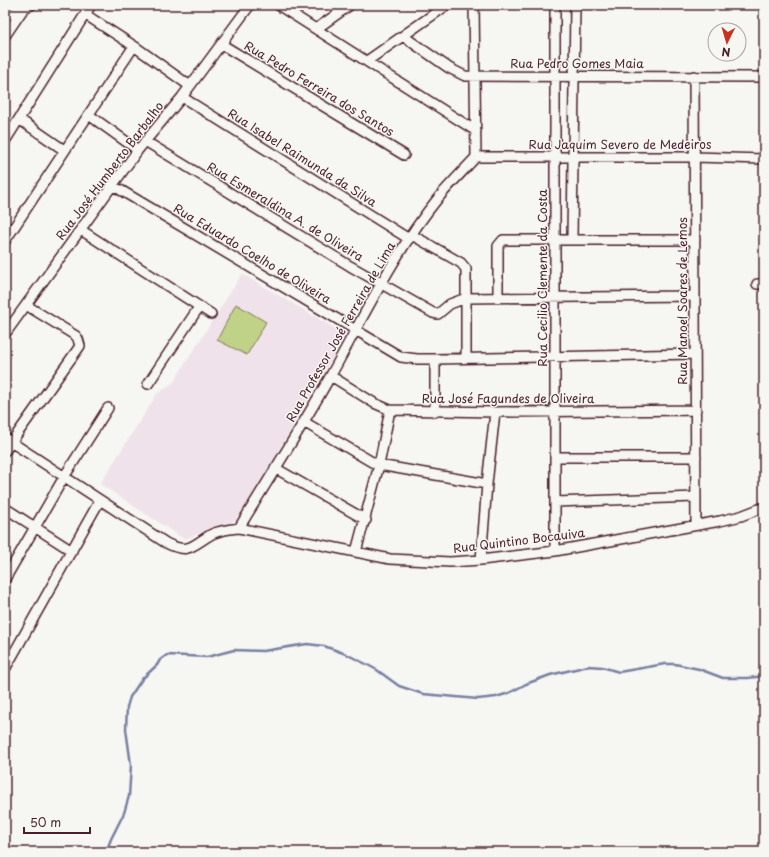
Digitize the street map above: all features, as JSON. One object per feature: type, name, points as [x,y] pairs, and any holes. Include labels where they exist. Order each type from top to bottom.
[{"type":"street","points":[[5,141],[91,5]]},
{"type":"street","name":"Rua José Humberto Barbalho","points":[[5,334],[138,150],[182,97],[250,5]]},
{"type":"street","points":[[278,5],[476,131]]},
{"type":"street","points":[[316,29],[350,5]]},
{"type":"street","points":[[366,62],[447,5]]},
{"type":"street","points":[[474,5],[476,157]]},
{"type":"street","name":"Rua Cecilio Clemente da Costa","points":[[555,5],[555,551]]},
{"type":"street","points":[[572,239],[575,5]]},
{"type":"street","points":[[5,16],[25,6]]},
{"type":"street","points":[[5,36],[25,6]]},
{"type":"street","points":[[86,15],[134,46],[190,86]]},
{"type":"street","name":"Rua Pedro Gomes Maia","points":[[403,36],[455,72],[465,76],[764,77]]},
{"type":"street","name":"Rua Pedro Ferreira dos Santos","points":[[221,44],[404,155]]},
{"type":"street","points":[[5,241],[134,46]]},
{"type":"street","name":"Rua Manoel Soares de Lemos","points":[[694,76],[696,525]]},
{"type":"street","name":"Rua Isabel Raimunda da Silva","points":[[182,97],[410,237],[461,263],[466,269],[466,298]]},
{"type":"street","points":[[89,115],[138,150]]},
{"type":"street","points":[[19,119],[64,150]]},
{"type":"street","name":"Rua Esmeraldina A. de Oliveira","points":[[146,141],[381,284],[433,313],[438,314],[450,304],[466,298]]},
{"type":"street","name":"Rua Jaquim Severo de Medeiros","points":[[476,157],[694,157],[764,159]]},
{"type":"street","name":"Rua Professor José Ferreira de Lima","points":[[239,528],[304,422],[381,284],[410,237],[439,198],[476,157]]},
{"type":"street","name":"Rua Eduardo Coelho de Oliveira","points":[[112,185],[401,357],[435,359]]},
{"type":"street","points":[[81,230],[211,314]]},
{"type":"street","points":[[498,298],[498,246],[500,242],[508,240],[555,239],[695,240]]},
{"type":"street","points":[[466,358],[466,298],[695,296]]},
{"type":"street","points":[[5,450],[8,440],[77,352],[80,346],[78,339],[26,305]]},
{"type":"street","points":[[148,384],[199,307]]},
{"type":"street","points":[[435,412],[435,359],[695,354]]},
{"type":"street","name":"Rua José Fagundes de Oliveira","points":[[331,376],[374,403],[390,410],[435,412],[696,410]]},
{"type":"street","points":[[5,579],[64,477],[108,408]]},
{"type":"street","points":[[356,552],[366,520],[390,410]]},
{"type":"street","points":[[481,560],[495,412]]},
{"type":"street","points":[[304,422],[379,465],[487,484]]},
{"type":"street","name":"Rua Quintino Bocauiva","points":[[8,440],[166,543],[180,548],[197,545],[212,534],[219,531],[239,528],[390,559],[450,562],[481,560],[555,551],[696,525],[742,516],[764,507]]},
{"type":"street","points":[[555,457],[696,457]]},
{"type":"street","points":[[275,468],[366,520]]},
{"type":"street","points":[[555,502],[696,497]]},
{"type":"street","points":[[5,669],[100,500]]},
{"type":"street","points":[[5,508],[72,551]]},
{"type":"shaded area","points":[[242,274],[346,335],[238,520],[184,539],[100,484],[157,394],[173,383]]},
{"type":"green space","points":[[236,304],[266,322],[247,355],[217,340]]},
{"type":"waterway","points":[[106,852],[124,813],[129,796],[131,765],[126,729],[127,707],[130,697],[142,679],[157,665],[160,660],[167,655],[207,657],[234,650],[263,651],[307,644],[324,646],[346,654],[366,664],[399,686],[423,694],[478,699],[496,697],[509,693],[526,684],[550,675],[588,666],[602,667],[619,672],[665,664],[675,664],[699,669],[723,678],[748,678],[764,676]]}]
